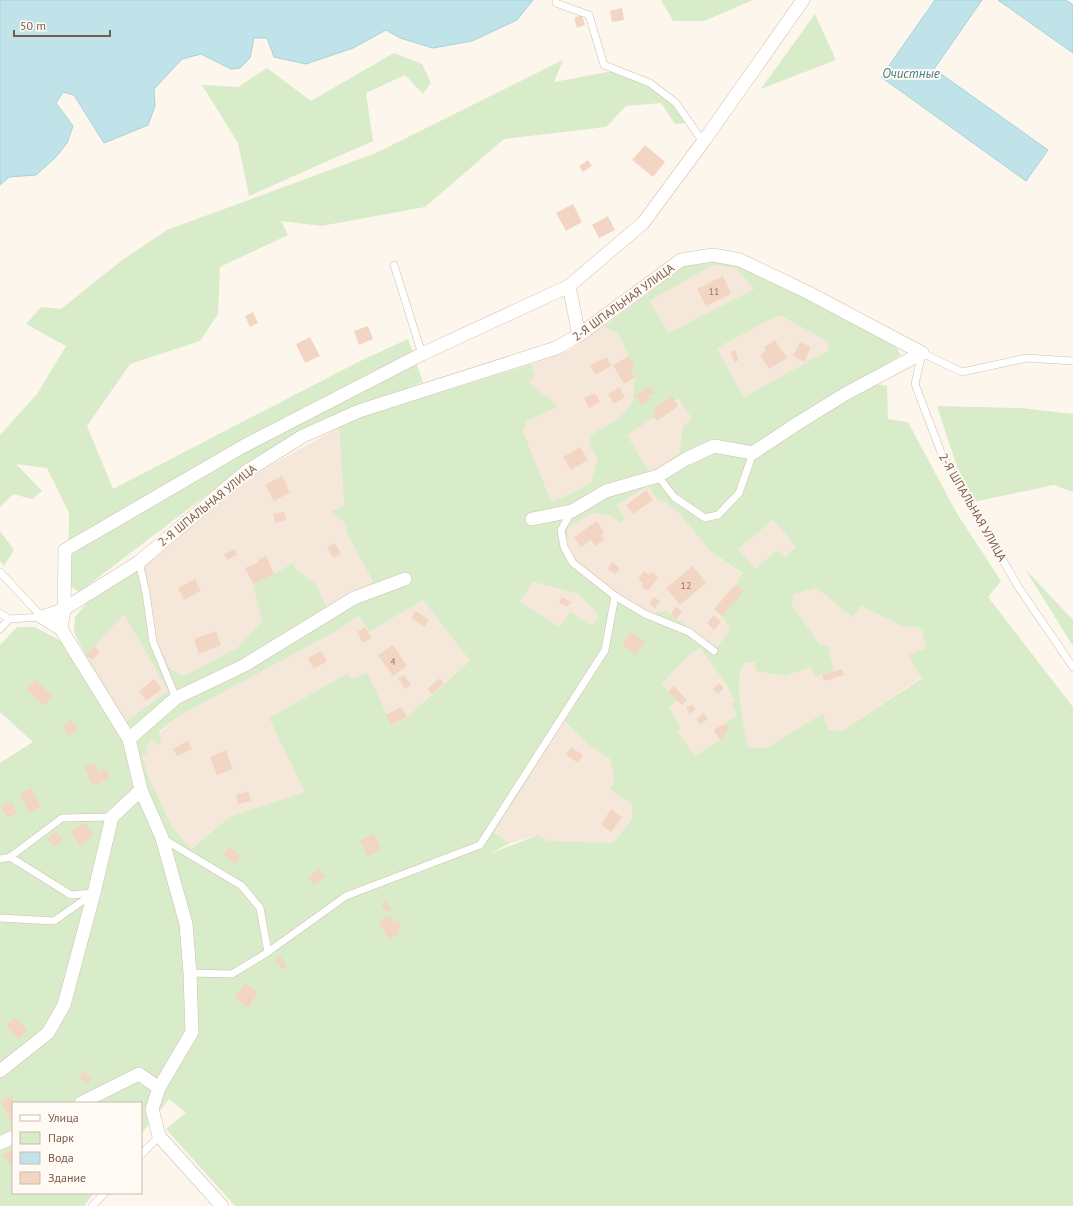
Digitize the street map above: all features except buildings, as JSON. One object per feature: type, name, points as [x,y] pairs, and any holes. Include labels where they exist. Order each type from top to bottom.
[{"type":"street","points":[[61,629],[64,609],[65,550],[242,447],[422,354],[569,286],[643,223],[703,142],[803,0]]},
{"type":"street","name":"2-Я ШПАЛЬНАЯ УЛИЦА","points":[[42,617],[64,609],[139,562],[247,471],[303,436],[359,411],[556,348],[580,335],[681,260],[713,255],[740,260],[809,293],[922,353]]},
{"type":"street","points":[[569,286],[580,335]]},
{"type":"street","points":[[532,519],[572,511],[606,491],[658,476],[686,459],[714,446],[753,453],[847,393],[922,353]]},
{"type":"street","points":[[129,739],[176,698],[245,665],[354,598],[405,579]]},
{"type":"street","points":[[42,617],[61,629],[129,739],[141,790],[162,838],[186,924],[190,973],[192,1032],[159,1088],[152,1109],[159,1136],[222,1206]]},
{"type":"street","points":[[0,1071],[48,1032],[64,1005],[94,893],[112,817],[141,790]]},
{"type":"street","points":[[83,1102],[139,1074],[159,1088]]},
{"type":"street","points":[[0,1143],[12,1137]]},
{"type":"lane","points":[[556,3],[589,15],[604,65],[650,83],[676,104],[703,142]]},
{"type":"lane","points":[[394,265],[422,354]]},
{"type":"lane","points":[[922,353],[962,372],[1027,358],[1073,361]]},
{"type":"lane","name":"2-Я ШПАЛЬНАЯ УЛИЦА","points":[[922,353],[915,384],[942,455],[1019,588],[1073,667]]},
{"type":"lane","points":[[658,476],[674,497],[705,518],[718,515],[739,493],[753,453]]},
{"type":"lane","points":[[572,511],[561,530],[564,547],[573,563],[615,596],[645,614],[689,632],[714,651]]},
{"type":"lane","points":[[139,562],[146,593],[153,642],[176,698]]},
{"type":"lane","points":[[0,572],[42,617]]},
{"type":"lane","points":[[190,973],[232,974],[268,952],[346,896],[480,845],[605,650],[615,596]]},
{"type":"lane","points":[[0,613],[10,619],[42,617]]},
{"type":"lane","points":[[0,629],[10,619]]},
{"type":"lane","points":[[0,860],[10,857],[62,818],[112,817]]},
{"type":"lane","points":[[162,838],[242,886],[260,908],[268,952]]},
{"type":"lane","points":[[10,857],[71,895],[94,893]]},
{"type":"lane","points":[[0,918],[54,921],[94,893]]},
{"type":"lane","points":[[142,1154],[159,1136]]},
{"type":"lane","points":[[92,1206],[104,1194]]},
{"type":"shaded area","points":[[713,265],[736,269],[754,289],[669,334],[648,301]]},
{"type":"shaded area","points":[[779,315],[827,341],[829,350],[744,397],[717,348]]},
{"type":"shaded area","points":[[603,327],[618,333],[629,356],[635,377],[632,403],[619,418],[592,434],[589,443],[597,458],[591,483],[566,496],[551,501],[523,431],[527,421],[528,381],[535,377],[531,364],[569,350]]},
{"type":"shaded area","points":[[678,398],[692,419],[683,426],[679,453],[650,474],[626,435],[655,417],[653,409]]},
{"type":"shaded area","points":[[339,427],[344,505],[331,511],[345,523],[347,533],[373,582],[326,606],[316,584],[296,569],[293,563],[253,584],[262,622],[237,648],[184,676],[170,669],[157,641],[143,567],[247,479]]},
{"type":"shaded area","points":[[648,486],[658,501],[665,501],[680,514],[710,551],[742,574],[730,629],[717,647],[668,612],[647,612],[616,594],[575,560],[568,547],[566,538],[569,527],[593,513],[609,515],[620,523],[625,520],[617,505]]},
{"type":"shaded area","points":[[773,520],[796,547],[785,557],[777,550],[755,569],[738,549]]},
{"type":"shaded area","points":[[533,582],[579,594],[596,612],[598,617],[592,626],[560,627],[520,602]]},
{"type":"shaded area","points":[[817,588],[852,616],[861,606],[904,627],[915,627],[922,631],[926,648],[922,677],[842,731],[828,729],[823,713],[767,748],[748,747],[743,728],[739,682],[741,668],[746,662],[755,662],[783,676],[811,667],[814,677],[834,671],[819,645],[792,605],[794,594]]},
{"type":"shaded area","points":[[423,600],[470,661],[407,717],[391,725],[386,715],[351,680],[348,673],[269,718],[306,792],[229,817],[190,849],[172,827],[149,777],[142,755],[148,753],[146,746],[177,717],[331,634],[359,616],[369,632]]},
{"type":"shaded area","points":[[124,613],[168,691],[127,721],[86,655]]},
{"type":"shaded area","points":[[700,648],[726,684],[735,701],[731,703],[737,716],[720,740],[695,756],[677,731],[681,728],[669,707],[677,700],[662,684],[688,656]]},
{"type":"shaded area","points":[[563,721],[587,744],[610,759],[614,781],[610,789],[632,805],[632,817],[613,843],[548,841],[538,835],[510,843],[494,833]]},
{"type":"green space","points":[[661,0],[753,0],[704,21],[673,21]]},
{"type":"green space","points":[[815,14],[836,60],[761,89]]},
{"type":"green space","points":[[394,53],[422,64],[431,83],[423,94],[405,75],[366,93],[373,141],[249,196],[238,143],[202,85],[238,87],[267,68],[311,101]]},
{"type":"green space","points":[[563,60],[554,82],[613,71],[649,85],[675,105],[687,123],[675,124],[661,103],[626,106],[606,127],[504,139],[425,207],[321,226],[281,221],[288,235],[220,267],[218,314],[200,341],[130,364],[87,426],[113,489],[358,362],[408,339],[423,382],[303,430],[237,472],[79,592],[68,584],[69,513],[47,468],[16,464],[42,491],[32,499],[13,494],[0,507],[0,435],[37,394],[66,346],[26,324],[41,307],[61,309],[121,261],[167,230],[376,153]]},
{"type":"green space","points":[[712,259],[738,265],[892,341],[901,355],[858,381],[887,386],[888,419],[908,422],[956,512],[1001,581],[988,597],[1073,707],[1073,1206],[235,1206],[166,1129],[186,1113],[169,1099],[142,1133],[142,1102],[12,1102],[12,1194],[93,1194],[84,1206],[0,1206],[0,763],[33,742],[0,712],[0,645],[17,627],[35,627],[85,654],[74,632],[75,617],[91,598],[143,567],[157,641],[170,669],[184,676],[237,648],[262,622],[253,584],[293,563],[296,569],[316,584],[326,606],[373,582],[347,533],[345,523],[330,512],[344,505],[339,427],[361,417],[531,364],[535,377],[528,382],[558,406],[527,421],[523,431],[551,501],[566,496],[591,483],[597,458],[589,443],[592,434],[619,418],[632,403],[635,377],[630,369],[629,356],[618,333],[603,327],[685,266]],"holes":[[[713,265],[736,269],[754,289],[669,333],[649,301]],[[779,315],[827,341],[829,350],[744,397],[717,348]],[[678,398],[692,419],[683,426],[679,453],[650,474],[627,435],[655,417],[656,413]],[[648,486],[658,501],[665,501],[680,514],[710,551],[742,573],[722,616],[730,629],[717,647],[667,612],[646,612],[637,608],[602,584],[580,565],[573,556],[568,548],[567,542],[569,527],[593,513],[609,515],[620,523],[625,520],[617,505]],[[773,520],[796,547],[785,557],[777,550],[755,569],[738,549]],[[533,582],[579,594],[596,612],[598,617],[592,626],[570,612],[560,627],[520,602]],[[817,588],[852,617],[861,606],[904,627],[916,627],[922,631],[926,648],[908,655],[922,678],[842,731],[828,729],[823,713],[767,748],[748,747],[739,686],[742,667],[746,662],[755,662],[756,671],[784,676],[811,667],[814,677],[834,671],[828,646],[819,644],[792,605],[794,594]],[[423,600],[470,661],[407,717],[392,725],[367,673],[351,679],[348,673],[269,718],[305,792],[229,817],[191,849],[172,827],[149,777],[142,755],[148,753],[146,746],[152,740],[158,745],[162,742],[159,732],[177,717],[331,634],[359,616],[369,632]],[[124,614],[168,691],[127,721],[86,655]],[[700,648],[726,684],[735,701],[731,703],[737,716],[714,730],[720,740],[695,756],[677,731],[681,728],[669,707],[677,701],[662,684],[688,656]],[[564,721],[587,744],[610,759],[614,781],[610,789],[632,805],[632,818],[613,843],[548,841],[538,835],[489,854],[510,843],[494,833]]]},
{"type":"green space","points":[[937,406],[1021,408],[1073,414],[1073,492],[1054,485],[969,503]]},
{"type":"green space","points":[[0,531],[14,550],[4,566],[0,561]]},
{"type":"green space","points":[[1025,569],[1073,620],[1073,646]]},
{"type":"water","points":[[0,0],[533,0],[517,20],[472,41],[433,48],[400,38],[386,30],[353,48],[306,64],[274,57],[267,38],[254,38],[250,58],[240,68],[231,69],[201,54],[182,59],[154,89],[155,106],[148,125],[104,143],[74,95],[63,92],[56,103],[73,126],[67,143],[55,158],[36,175],[9,177],[0,185]]},
{"type":"water","name":"Очистные","points":[[935,0],[982,0],[934,69],[1048,150],[1026,181],[881,77]]},
{"type":"water","points":[[998,0],[1066,0],[1073,5],[1073,53]]}]
